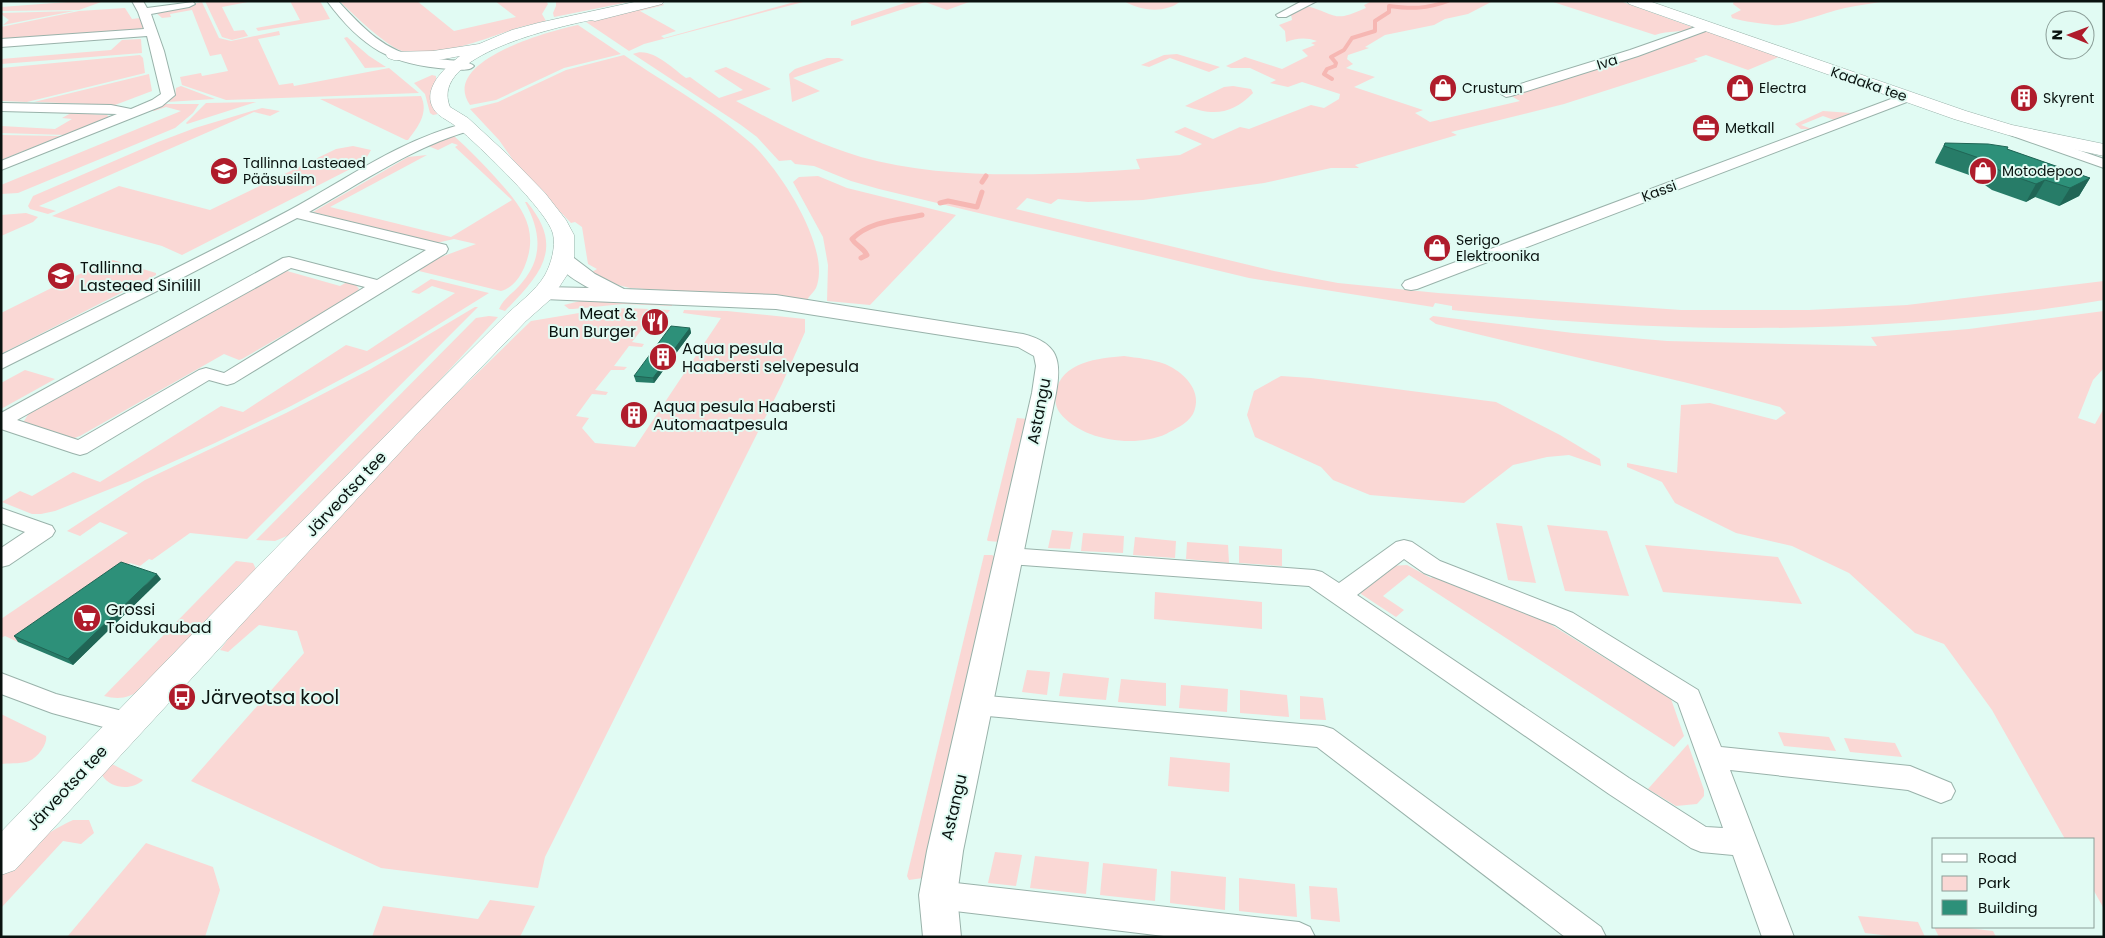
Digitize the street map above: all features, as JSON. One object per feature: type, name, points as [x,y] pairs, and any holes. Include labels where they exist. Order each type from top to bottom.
[{"type":"main road","points":[[376,44],[378,52],[387,58],[458,69],[493,50],[532,34],[657,1]]},
{"type":"main road","name":"Kadaka tee","points":[[1634,1],[2008,130]]},
{"type":"main road","points":[[394,55],[422,56],[464,52],[547,25],[612,12]]},
{"type":"main road","points":[[458,69],[502,39]]},
{"type":"main road","name":"Järveotsa tee","points":[[1,858],[412,423],[512,322],[544,293],[556,275],[563,259],[564,235],[559,224],[464,123],[446,114],[440,104],[439,94],[458,69]]},
{"type":"main road","name":"Järveotsa tee","points":[[458,69],[458,75],[450,89],[452,99],[461,110],[464,123]]},
{"type":"main road","points":[[2008,130],[2104,150]]},
{"type":"street","points":[[332,1],[376,44],[394,55],[458,69]]},
{"type":"street","points":[[1282,15],[1312,1]]},
{"type":"street","points":[[1,166],[157,103],[168,95],[152,32],[141,6],[189,4]]},
{"type":"street","name":"Iva","points":[[1506,93],[1634,53],[1707,27]]},
{"type":"street","points":[[1,44],[152,32]]},
{"type":"street","points":[[110,110],[167,86]]},
{"type":"street","name":"Kassi","points":[[1411,285],[1906,96]]},
{"type":"street","points":[[1,107],[110,110],[133,113]]},
{"type":"street","points":[[1,363],[296,213],[417,144],[464,123]]},
{"type":"street","name":"Kadaka tee","points":[[2008,130],[2104,164]]},
{"type":"street","points":[[1,422],[80,448],[206,374],[227,379],[440,249],[296,213]]},
{"type":"street","points":[[563,259],[573,270],[603,287],[628,295]]},
{"type":"street","points":[[1,422],[289,262],[380,286]]},
{"type":"street","name":"Astangu","points":[[544,293],[736,299],[816,307],[1010,338],[1037,347],[1048,360],[1048,369],[1010,556],[945,851],[938,895],[942,937]]},
{"type":"street","points":[[1,515],[44,531],[1,559]]},
{"type":"street","points":[[1340,595],[1404,548],[1432,567],[1564,619],[1689,697],[1778,937]]},
{"type":"street","points":[[1010,556],[1314,578],[1618,786],[1701,839],[1743,843]]},
{"type":"street","points":[[1,683],[52,703],[129,723]]},
{"type":"street","points":[[977,704],[1323,737],[1590,937]]},
{"type":"street","points":[[1711,757],[1910,778],[1941,791]]},
{"type":"street","points":[[938,895],[1299,937]]},
{"type":"green space","points":[[104,1],[79,10],[1,11],[1,7]]},
{"type":"green space","points":[[205,1],[253,1],[222,7],[234,31],[244,30],[248,36],[232,40],[222,37]]},
{"type":"green space","points":[[290,1],[320,1],[330,19],[258,31],[256,28],[300,20]]},
{"type":"green space","points":[[339,1],[417,1],[454,31],[516,17],[495,1],[546,1],[548,4],[542,14],[546,21],[456,48],[426,53],[413,53],[402,51],[386,42]]},
{"type":"green space","points":[[556,1],[634,1],[554,17]]},
{"type":"green space","points":[[798,1],[807,1],[644,44],[629,51],[586,22],[663,4],[640,11],[676,31],[661,36],[664,38]]},
{"type":"green space","points":[[911,1],[972,1],[947,10],[925,2],[851,26],[851,21]]},
{"type":"green space","points":[[1124,1],[1181,1],[1168,8],[1152,10],[1137,7]]},
{"type":"green space","points":[[1372,1],[1493,1],[1468,14],[1445,19],[1434,25],[1385,35],[1365,47],[1369,48],[1348,55],[1347,59],[1353,64],[1346,68],[1375,77],[1354,87],[1423,110],[1415,113],[1430,122],[1520,101],[1511,96],[1635,56],[1704,31],[1779,57],[1748,70],[1706,55],[1694,59],[1698,61],[1564,104],[1451,132],[1457,135],[1355,165],[1359,168],[1331,168],[1264,183],[1143,200],[1088,202],[1058,199],[1051,204],[1027,198],[1016,209],[1274,271],[1338,283],[1438,293],[1681,310],[1809,310],[1907,305],[2104,281],[2104,300],[2023,312],[1860,326],[1697,327],[1615,324],[1452,310],[1452,306],[1435,303],[1433,307],[1249,278],[879,189],[851,181],[814,166],[795,164],[791,160],[779,161],[757,137],[741,125],[633,54],[640,52],[654,55],[686,78],[690,77],[719,98],[743,90],[714,71],[726,67],[771,89],[736,101],[828,146],[894,165],[963,173],[999,174],[1071,173],[1140,169],[1136,159],[1180,155],[1202,144],[1174,132],[1185,127],[1213,139],[1240,127],[1249,129],[1311,105],[1324,108],[1339,99],[1340,94],[1302,82],[1288,87],[1270,83],[1276,80],[1250,68],[1231,68],[1226,66],[1245,57],[1282,69],[1308,56],[1302,50],[1315,45],[1311,43],[1317,41],[1301,38],[1286,42],[1285,31],[1279,25],[1292,20],[1291,14],[1307,6],[1331,15],[1341,16],[1366,8],[1364,5]]},
{"type":"green space","points":[[1550,1],[1620,1],[1695,28],[1655,35]]},
{"type":"green space","points":[[1734,1],[1888,1],[1845,8],[1798,22],[1773,25],[1732,18],[1731,15],[1741,10],[1733,4]]},
{"type":"green space","points":[[202,2],[219,38],[231,41],[279,31],[280,35],[258,39],[279,85],[293,83],[294,86],[389,68],[419,93],[226,100],[182,85],[180,77],[201,73],[202,76],[228,71],[221,54],[210,56],[192,10],[170,14],[171,17],[162,18],[155,12]]},
{"type":"green space","points":[[125,8],[132,19],[140,18],[145,32],[1,40],[1,27],[79,11]]},
{"type":"green space","points":[[74,11],[3,25],[9,20],[1,14],[1,13]]},
{"type":"green space","points":[[578,25],[621,54],[564,68],[496,100],[470,105],[465,89],[470,75],[483,62],[523,41]]},
{"type":"green space","points":[[347,37],[369,56],[386,67],[365,68],[344,38]]},
{"type":"green space","points":[[141,39],[142,53],[1,64],[1,59],[111,50],[122,40]]},
{"type":"green space","points":[[1177,54],[1220,67],[1209,72],[1170,58],[1149,67],[1141,65],[1164,55]]},
{"type":"green space","points":[[140,55],[143,58],[145,73],[27,102],[1,101],[1,68]]},
{"type":"green space","points":[[624,55],[738,132],[752,144],[776,172],[800,211],[817,253],[819,272],[816,288],[807,300],[630,288],[610,283],[590,273],[597,269],[588,264],[582,227],[575,222],[571,223],[520,170],[499,140],[470,109],[498,102],[566,70]]},
{"type":"green space","points":[[827,58],[844,60],[793,78],[820,91],[792,102],[789,74],[795,69]]},
{"type":"green space","points":[[149,74],[152,91],[115,105],[34,102]]},
{"type":"green space","points":[[432,75],[436,76],[438,114],[433,115],[430,113],[425,94],[414,83]]},
{"type":"green space","points":[[181,86],[215,99],[167,102],[175,96],[176,88]]},
{"type":"green space","points":[[1233,86],[1251,89],[1253,93],[1237,106],[1222,111],[1205,111],[1185,106],[1224,87]]},
{"type":"green space","points":[[421,96],[424,108],[423,114],[419,125],[408,140],[320,99]]},
{"type":"green space","points":[[256,102],[187,124],[186,123],[206,103]]},
{"type":"green space","points":[[165,104],[199,104],[193,113],[175,128],[18,193],[1,194],[1,185],[181,111],[166,107],[154,111],[150,110]]},
{"type":"green space","points":[[262,108],[280,111],[270,116],[254,112],[39,206],[56,211],[48,214],[30,209],[28,206],[33,196],[158,142],[195,128]]},
{"type":"green space","points":[[1823,111],[1851,113],[1834,120],[1823,116],[1801,125],[1812,129],[1801,129],[1795,124]]},
{"type":"green space","points":[[71,113],[107,115],[109,117],[65,135],[1,133],[1,126],[55,129],[72,119],[62,118]]},
{"type":"green space","points":[[1,135],[61,136],[1,160]]},
{"type":"green space","points":[[454,136],[465,146],[504,187],[520,208],[529,229],[529,254],[524,268],[520,276],[509,288],[501,291],[419,271],[433,260],[476,244],[454,239],[436,243],[313,212],[408,157],[427,155],[330,207],[451,237],[512,200],[455,147],[458,145],[452,143],[438,150],[428,146]]},
{"type":"green space","points":[[353,146],[371,150],[364,162],[182,255],[162,246],[52,216],[119,186],[210,210],[336,149]]},
{"type":"green space","points":[[818,176],[847,188],[956,215],[870,305],[827,301],[828,265],[823,237],[793,182],[799,177]]},
{"type":"green space","points":[[525,202],[527,202],[538,218],[545,233],[546,247],[544,260],[529,285],[505,311],[499,309],[528,275],[533,265],[538,245],[534,224]]},
{"type":"green space","points":[[26,213],[38,217],[33,222],[1,236],[1,215]]},
{"type":"green space","points":[[113,260],[156,273],[156,275],[1,354],[1,313],[104,262]]},
{"type":"green space","points":[[287,271],[340,286],[347,282],[355,284],[359,289],[356,293],[242,359],[239,360],[224,354],[80,436],[72,439],[25,425],[24,421],[29,413],[259,280]]},
{"type":"green space","points":[[431,279],[489,293],[407,344],[291,406],[130,481],[55,511],[41,514],[32,514],[2,502],[20,491],[32,496],[73,472],[100,482],[221,406],[243,412],[346,345],[367,351],[455,293],[432,286],[419,294],[411,292]]},
{"type":"green space","points":[[584,300],[672,304],[672,306],[623,304],[569,309],[564,305]]},
{"type":"green space","points":[[475,307],[478,307],[247,539],[190,533],[152,560],[149,559],[140,566],[130,563],[18,642],[5,636],[1,638],[1,619],[128,533],[100,522],[80,536],[67,531],[145,480],[286,413],[369,370]]},
{"type":"green space","points":[[627,308],[670,310],[662,320],[650,319],[632,342],[644,344],[642,347],[629,346],[614,366],[627,367],[624,370],[611,370],[595,390],[608,392],[606,395],[592,394],[576,416],[589,418],[582,428],[595,443],[635,447],[721,318],[683,313],[684,310],[727,311],[805,319],[805,332],[782,384],[545,857],[538,888],[381,868],[191,781],[304,653],[297,631],[259,625],[228,652],[220,650],[246,615],[424,425],[531,321],[591,311]]},
{"type":"green space","points":[[2104,311],[2104,368],[2093,380],[2078,418],[2095,424],[2104,408],[2104,909],[2095,893],[2095,838],[2064,838],[1992,710],[1944,644],[1915,633],[1849,573],[1792,546],[1736,533],[1675,503],[1662,482],[1627,467],[1627,463],[1677,473],[1681,405],[1710,403],[1776,420],[1786,413],[1780,407],[1737,395],[1436,324],[1429,319],[1433,316],[1573,333],[1667,341],[1877,346],[1871,337],[1969,329]]},
{"type":"green space","points":[[498,317],[378,447],[294,533],[275,541],[256,540],[476,318]]},
{"type":"green space","points":[[1124,356],[1165,364],[1185,378],[1194,391],[1196,398],[1196,406],[1188,421],[1166,434],[1139,441],[1125,441],[1095,436],[1081,430],[1060,413],[1057,409],[1055,395],[1059,382],[1065,374],[1073,368],[1093,360]]},
{"type":"green space","points":[[25,370],[55,379],[1,409],[1,383]]},
{"type":"green space","points":[[1281,376],[1311,378],[1496,402],[1560,435],[1600,459],[1601,466],[1569,455],[1547,457],[1513,465],[1464,503],[1370,495],[1333,480],[1321,467],[1255,437],[1247,415],[1254,391]]},
{"type":"green space","points":[[1017,418],[1028,419],[1000,542],[988,541],[987,540]]},
{"type":"green space","points":[[1496,523],[1522,526],[1536,583],[1508,580]]},
{"type":"green space","points":[[1547,525],[1607,531],[1629,596],[1565,591]]},
{"type":"green space","points":[[1052,530],[1073,532],[1070,549],[1048,548]]},
{"type":"green space","points":[[1083,533],[1124,536],[1123,553],[1081,551]]},
{"type":"green space","points":[[1135,537],[1176,541],[1175,558],[1133,555]]},
{"type":"green space","points":[[1187,542],[1228,545],[1229,563],[1186,559]]},
{"type":"green space","points":[[1645,545],[1778,557],[1802,604],[1663,592]]},
{"type":"green space","points":[[1239,546],[1282,549],[1282,566],[1239,563]]},
{"type":"green space","points":[[984,555],[992,555],[997,558],[923,878],[909,880],[907,876]]},
{"type":"green space","points":[[236,561],[253,563],[256,569],[142,689],[124,697],[104,696]]},
{"type":"green space","points":[[1407,565],[1431,578],[1438,573],[1529,611],[1671,699],[1684,736],[1674,747],[1409,575],[1383,596],[1404,610],[1396,617],[1361,594],[1362,586],[1390,566]]},
{"type":"green space","points":[[1155,592],[1262,602],[1262,629],[1154,619]]},
{"type":"green space","points":[[1027,670],[1050,672],[1047,695],[1022,692]]},
{"type":"green space","points":[[1063,673],[1109,678],[1106,700],[1059,696]]},
{"type":"green space","points":[[1121,679],[1166,683],[1166,706],[1118,702]]},
{"type":"green space","points":[[1181,685],[1228,689],[1227,712],[1179,708]]},
{"type":"green space","points":[[1240,690],[1287,695],[1289,717],[1240,713]]},
{"type":"green space","points":[[1300,696],[1323,698],[1326,720],[1300,719]]},
{"type":"green space","points":[[1,714],[46,736],[44,747],[29,761],[1,764]]},
{"type":"green space","points":[[1778,732],[1829,737],[1836,751],[1784,746]]},
{"type":"green space","points":[[1844,738],[1895,743],[1902,757],[1850,752]]},
{"type":"green space","points":[[1688,744],[1704,790],[1704,796],[1697,804],[1676,806],[1648,789]]},
{"type":"green space","points":[[1170,757],[1230,763],[1229,792],[1168,786]]},
{"type":"green space","points":[[112,764],[143,780],[138,784],[127,787],[116,786],[110,783],[102,775]]},
{"type":"green space","points":[[73,820],[89,820],[94,833],[81,844],[63,841],[1,908],[1,876],[34,844]]},
{"type":"green space","points":[[146,843],[213,867],[220,890],[205,937],[67,937]]},
{"type":"green space","points":[[995,852],[1022,855],[1016,886],[988,883]]},
{"type":"green space","points":[[1035,856],[1089,862],[1086,894],[1030,888]]},
{"type":"green space","points":[[1103,863],[1157,869],[1155,901],[1100,895]]},
{"type":"green space","points":[[1171,871],[1226,877],[1225,910],[1170,903]]},
{"type":"green space","points":[[1239,878],[1295,884],[1297,917],[1239,911]]},
{"type":"green space","points":[[1309,886],[1337,888],[1340,922],[1311,919]]},
{"type":"green space","points":[[490,900],[535,906],[520,937],[372,937],[383,906],[478,919]]},
{"type":"green space","points":[[1858,916],[1918,922],[1925,937],[1898,937],[1865,933]]},
{"type":"green space","points":[[1934,928],[1968,928],[1993,931],[1996,937],[1939,937]]},
{"type":"building","points":[[1945,143],[1988,144],[2008,147],[2007,149],[2090,178],[2070,188],[2045,180],[2036,184],[2002,172],[1982,159],[1944,146]]},
{"type":"building","name":"Aqua pesula Haabersti selvepesula","points":[[671,326],[690,328],[653,378],[634,376]]},
{"type":"building","name":"Grossi Toidukaubad","points":[[121,562],[157,574],[68,659],[14,636]]},
{"type":"waterway","points":[[1332,79],[1324,74],[1327,69],[1335,66],[1336,63],[1331,57],[1344,50],[1352,38],[1375,31],[1375,21],[1389,12],[1389,6],[1419,8],[1448,1]]},
{"type":"waterway","points":[[982,182],[986,176]]},
{"type":"waterway","points":[[940,203],[948,201],[977,207],[982,192]]},
{"type":"waterway","points":[[861,258],[867,255],[852,239],[859,233],[885,222],[922,215]]},
{"type":"place","name":"Crustum","points":[[1443,88]]},
{"type":"place","name":"Electra","points":[[1740,88]]},
{"type":"place","name":"Skyrent","points":[[2024,98]]},
{"type":"place","name":"Metkall","points":[[1706,128]]},
{"type":"place","name":"Tallinna Lasteaed Pääsusilm","points":[[224,171]]},
{"type":"place","name":"Motodepoo","points":[[1983,171]]},
{"type":"place","name":"Serigo Elektroonika","points":[[1437,248]]},
{"type":"place","name":"Tallinna Lasteaed Sinilill","points":[[61,276]]},
{"type":"place","name":"Meat & Bun Burger","points":[[655,322]]},
{"type":"place","name":"Aqua pesula Haabersti selvepesula","points":[[663,357]]},
{"type":"place","name":"Aqua pesula Haabersti Automaatpesula","points":[[634,415]]},
{"type":"place","name":"Grossi Toidukaubad","points":[[87,618]]},
{"type":"place","name":"Järveotsa kool","points":[[182,697]]}]
